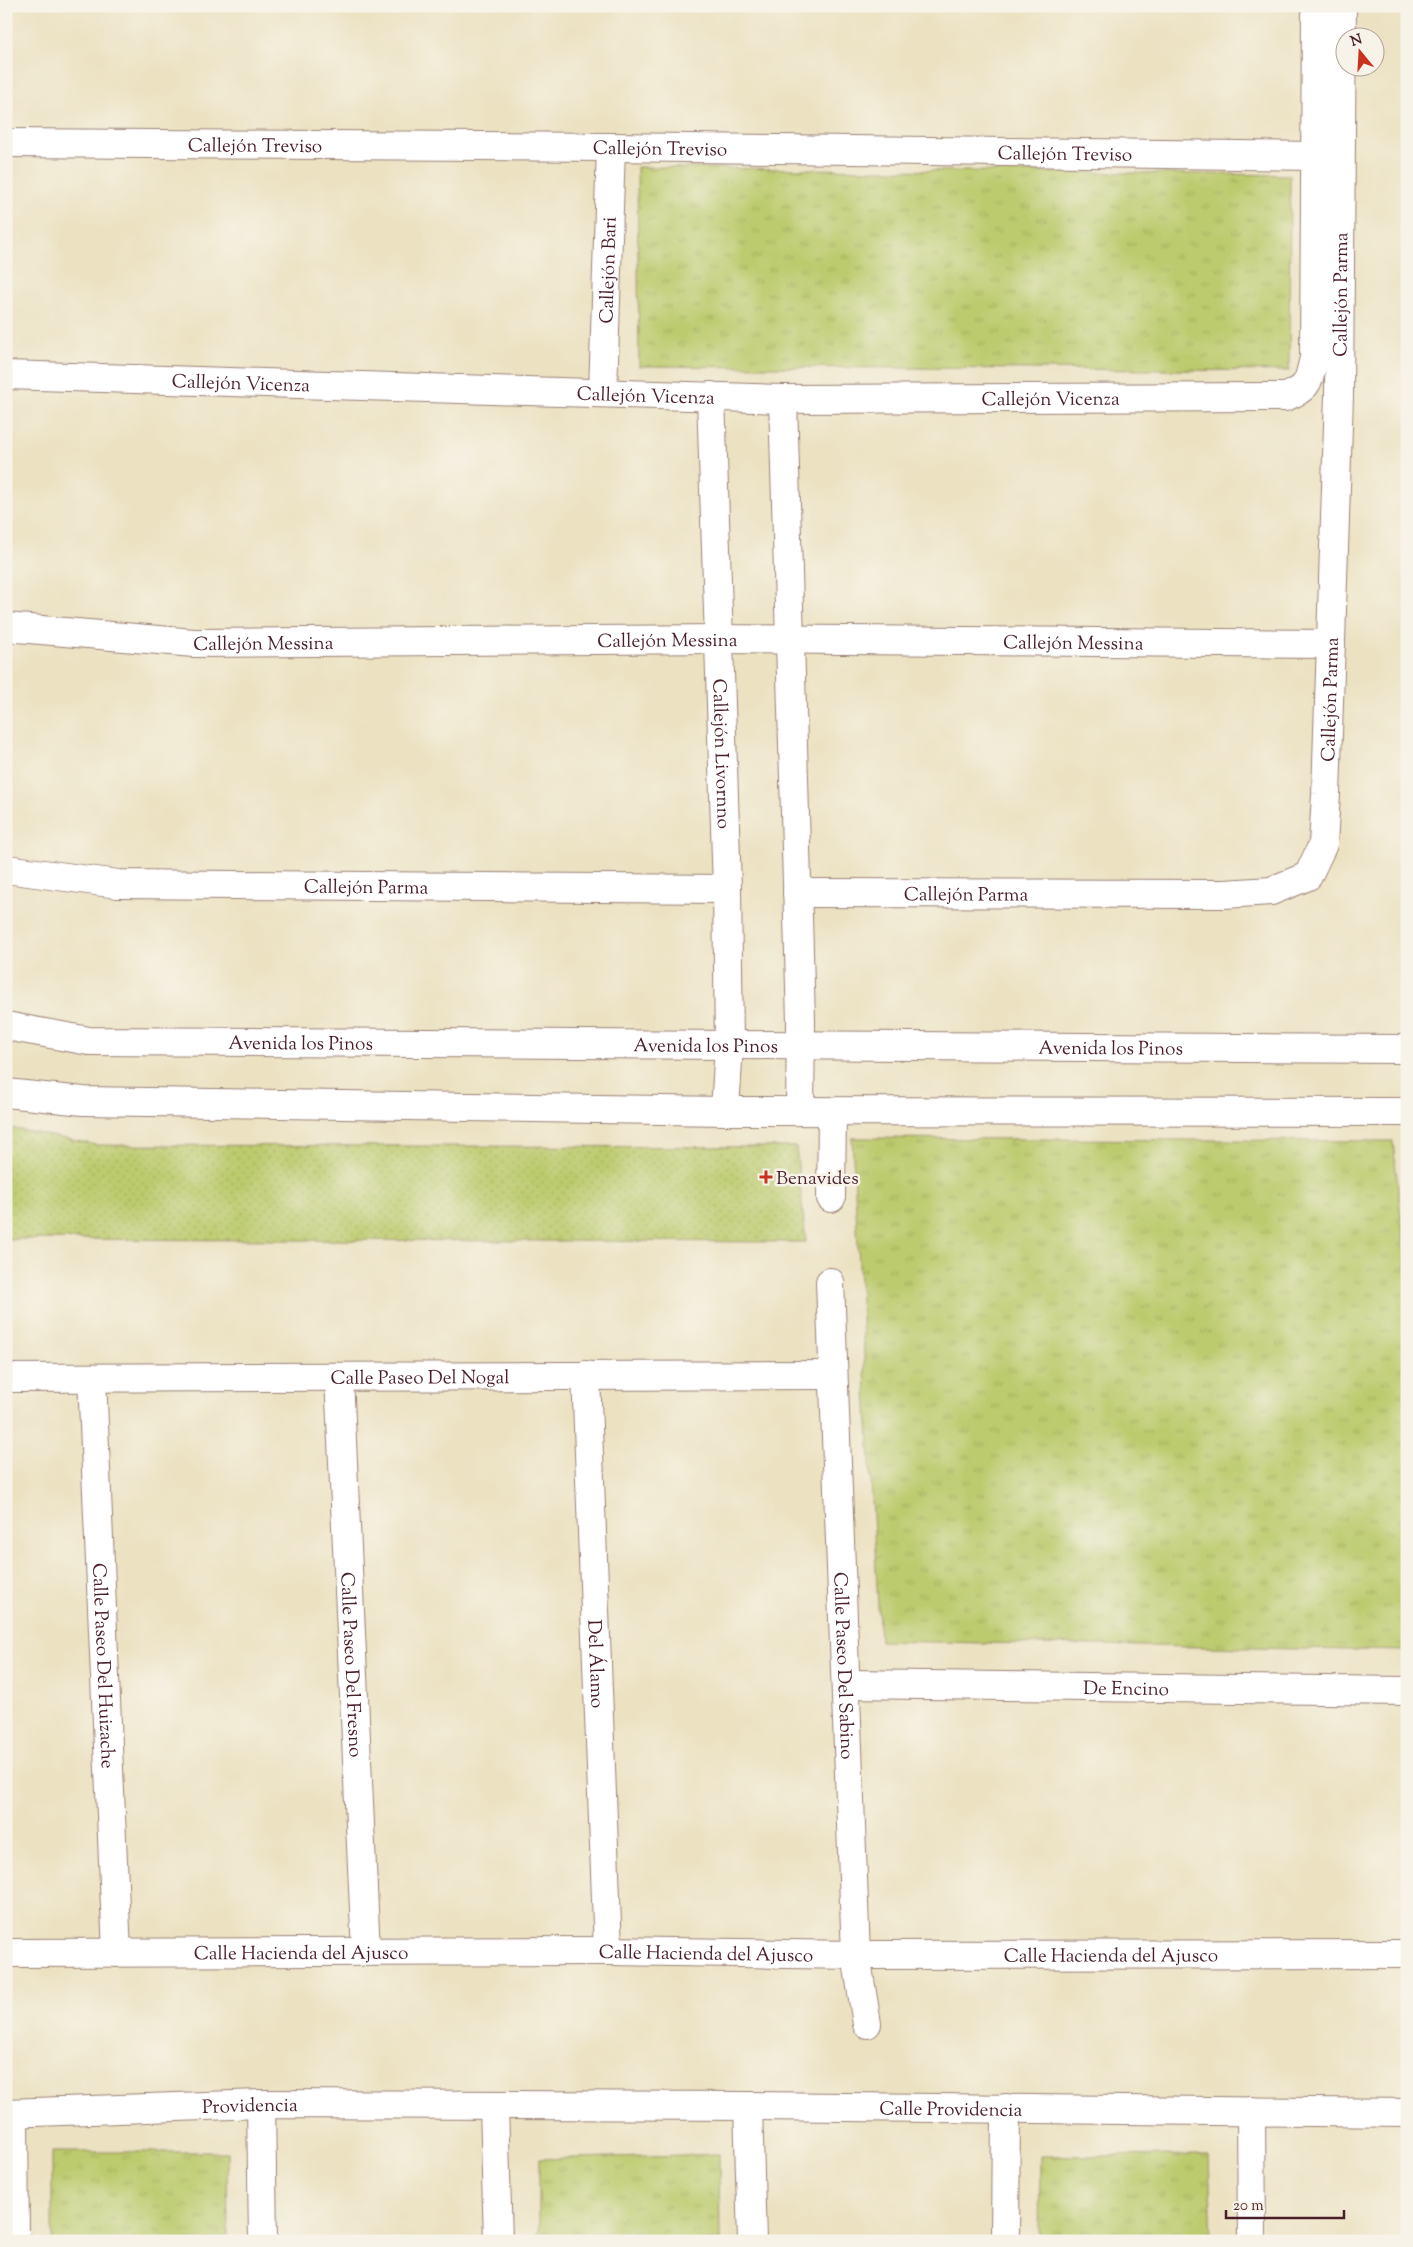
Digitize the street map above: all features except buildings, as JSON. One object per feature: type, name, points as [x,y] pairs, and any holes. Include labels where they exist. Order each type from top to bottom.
[{"type":"street","points":[[1314,156],[1316,6]]},
{"type":"street","name":"Callejón Parma","points":[[797,893],[1224,894],[1271,891],[1308,876],[1323,844],[1331,644],[1339,395],[1342,6]]},
{"type":"street","name":"Callejón Treviso","points":[[6,143],[611,147],[1314,156]]},
{"type":"street","name":"Callejón Bari","points":[[603,392],[611,147]]},
{"type":"street","name":"Callejón Vicenza","points":[[6,375],[783,399],[1285,396],[1300,392],[1307,382],[1314,358],[1314,156]]},
{"type":"street","name":"Callejón Livornno","points":[[711,396],[727,888],[729,1044],[725,1111]]},
{"type":"street","points":[[783,399],[801,1044],[800,1111]]},
{"type":"street","name":"Callejón Messina","points":[[6,627],[194,643],[720,639],[1331,644]]},
{"type":"street","name":"Callejón Parma","points":[[6,869],[118,884],[727,888]]},
{"type":"street","name":"Avenida los Pinos","points":[[6,1026],[89,1041],[1407,1049]]},
{"type":"street","points":[[6,1093],[83,1101],[725,1111],[1407,1112]]},
{"type":"street","points":[[831,1198],[832,1112]]},
{"type":"street","name":"Calle Paseo Del Sabino","points":[[830,1282],[856,1955],[867,2024]]},
{"type":"street","name":"Del Álamo","points":[[586,1375],[608,1951]]},
{"type":"street","name":"Calle Paseo Del Nogal","points":[[6,1378],[833,1375]]},
{"type":"street","name":"Calle Paseo Del Fresno","points":[[339,1377],[366,1952]]},
{"type":"street","name":"Calle Paseo Del Huizache","points":[[92,1378],[117,1953]]},
{"type":"street","name":"De Encino","points":[[846,1684],[1407,1691]]},
{"type":"street","name":"Calle Hacienda del Ajusco","points":[[6,1953],[608,1951],[856,1955],[1407,1954]]},
{"type":"street","points":[[261,2104],[263,2241]]},
{"type":"street","name":"Providencia","points":[[10,2113],[261,2104],[494,2106]]},
{"type":"street","points":[[494,2106],[498,2241]]},
{"type":"street","name":"Calle Providencia","points":[[494,2106],[748,2106],[1407,2113]]},
{"type":"street","points":[[748,2106],[752,2241]]},
{"type":"street","points":[[1005,2241],[1006,2108]]},
{"type":"street","points":[[1251,2111],[1252,2241]]},
{"type":"street","points":[[10,2113],[14,2241]]},
{"type":"green space","points":[[637,167],[1290,175],[1289,371],[639,366]]},
{"type":"green space","points":[[6,1127],[97,1145],[796,1147],[806,1242],[6,1239]]},
{"type":"green space","points":[[852,1138],[1393,1141],[1407,1272],[1407,1651],[880,1641]]},
{"type":"green space","points":[[52,2152],[227,2152],[228,2241],[52,2241]]},
{"type":"green space","points":[[719,2154],[720,2241],[539,2241],[539,2159]]},
{"type":"green space","points":[[1209,2155],[1212,2241],[1039,2241],[1040,2156]]},
{"type":"place","name":"Benavides","points":[[766,1177]]}]
